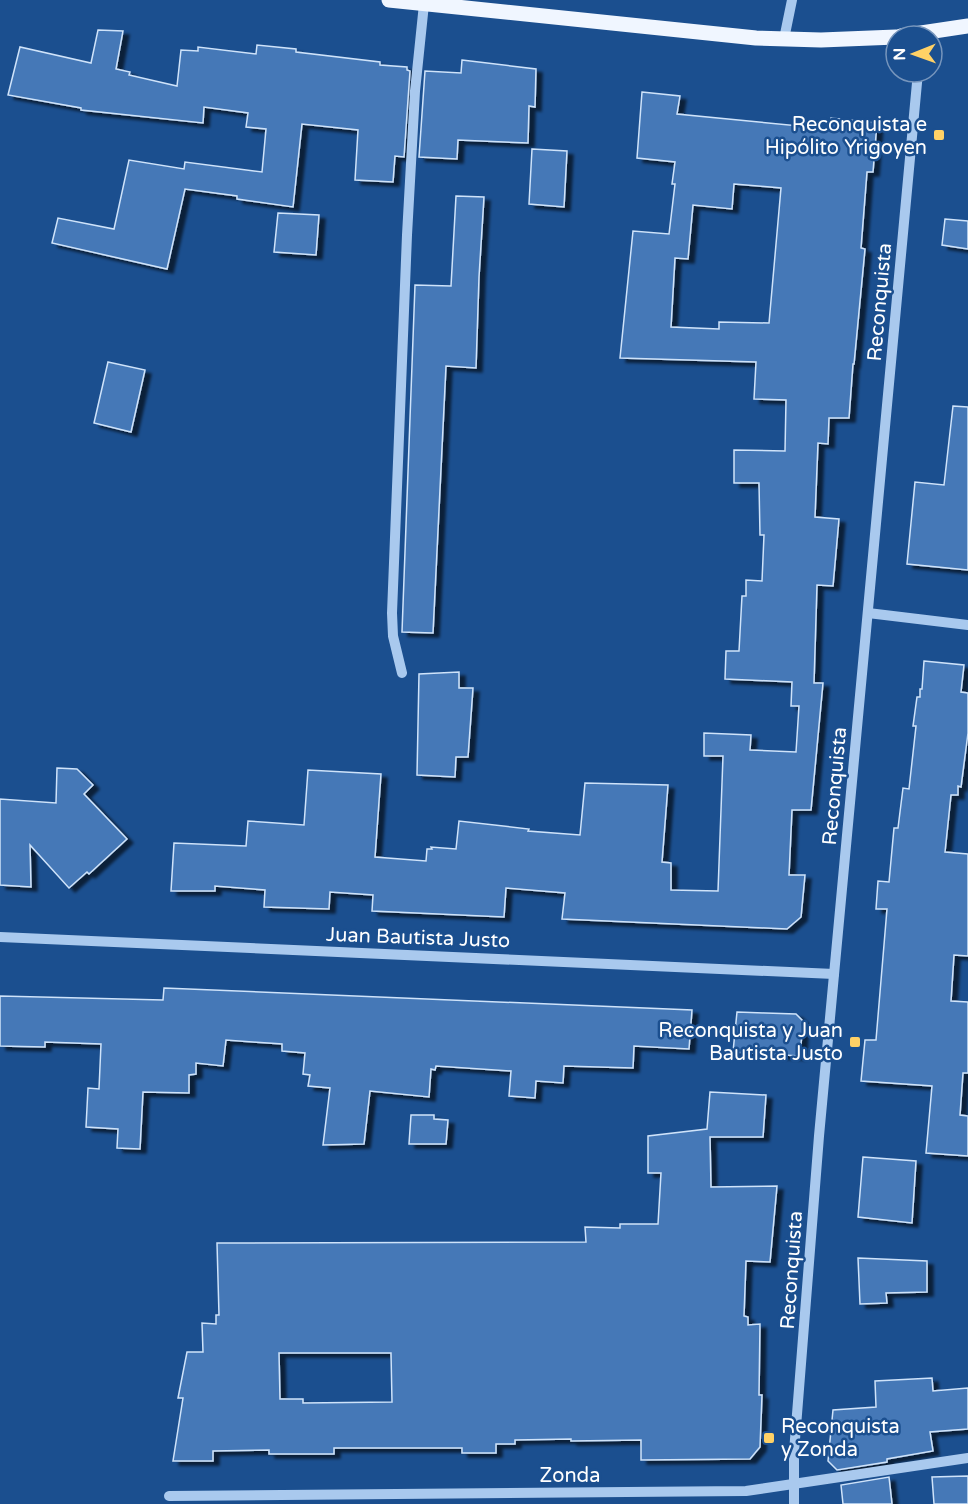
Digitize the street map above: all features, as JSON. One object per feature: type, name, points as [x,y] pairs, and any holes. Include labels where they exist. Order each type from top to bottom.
[{"type":"main road","points":[[389,0],[756,38],[844,40],[884,38]]},
{"type":"main road","points":[[944,31],[968,26]]},
{"type":"street","points":[[784,39],[792,0]]},
{"type":"street","points":[[402,673],[393,636],[392,613],[407,235],[415,91],[424,4]]},
{"type":"street","name":"Reconquista","points":[[794,1504],[795,1437],[816,1172],[917,84]]},
{"type":"street","points":[[868,614],[968,625]]},
{"type":"street","name":"Juan Bautista Justo","points":[[0,937],[834,974]]},
{"type":"street","name":"Zonda","points":[[169,1496],[746,1491],[968,1458]]},
{"type":"building","points":[[98,30],[123,31],[116,69],[130,72],[129,75],[177,86],[181,50],[198,51],[198,47],[256,54],[257,45],[380,62],[380,65],[407,67],[410,71],[404,157],[395,156],[393,182],[355,180],[358,130],[302,124],[293,207],[185,189],[167,269],[52,243],[58,218],[114,229],[129,160],[184,169],[185,162],[262,172],[266,129],[246,127],[248,113],[204,107],[203,123],[81,110],[81,108],[8,95],[20,47],[91,63]]},
{"type":"building","points":[[462,60],[536,69],[535,107],[529,106],[528,143],[458,140],[457,159],[419,157],[425,71],[461,73]]},
{"type":"building","points":[[642,92],[680,96],[677,114],[830,129],[831,118],[877,123],[873,172],[867,172],[861,248],[865,249],[849,418],[829,418],[828,444],[818,443],[815,517],[839,519],[833,586],[817,585],[814,683],[823,683],[811,810],[792,810],[789,875],[805,875],[801,917],[787,929],[562,919],[565,893],[506,888],[504,917],[372,911],[373,895],[330,892],[329,909],[264,907],[265,890],[215,886],[215,891],[171,891],[174,843],[246,846],[248,821],[304,825],[308,770],[381,774],[375,857],[426,861],[427,849],[432,849],[431,847],[456,849],[459,821],[529,829],[528,831],[580,835],[585,783],[668,785],[662,862],[671,863],[671,890],[718,891],[723,756],[704,756],[704,733],[751,735],[750,750],[796,752],[799,706],[791,706],[792,682],[725,679],[726,651],[739,651],[742,596],[746,596],[746,580],[762,581],[764,535],[760,535],[759,483],[734,483],[734,450],[785,451],[786,400],[754,399],[756,362],[620,358],[633,231],[669,234],[675,184],[672,184],[675,162],[637,158]],"holes":[[[734,184],[781,188],[769,323],[719,322],[719,329],[671,327],[675,258],[688,259],[693,205],[732,209]]]},
{"type":"building","points":[[532,149],[567,151],[564,207],[529,204]]},
{"type":"building","points":[[456,196],[484,197],[476,368],[446,366],[433,633],[402,632],[415,285],[451,286]]},
{"type":"building","points":[[278,213],[319,215],[316,255],[274,252]]},
{"type":"building","points":[[945,219],[968,221],[968,249],[942,245]]},
{"type":"building","points":[[108,362],[145,370],[131,432],[94,423]]},
{"type":"building","points":[[953,406],[968,407],[968,570],[907,564],[915,482],[944,485]]},
{"type":"building","points":[[924,661],[964,665],[961,692],[968,693],[968,733],[961,787],[958,786],[958,795],[951,795],[945,852],[968,854],[968,956],[954,955],[951,1001],[968,1002],[968,1073],[963,1073],[960,1115],[968,1116],[968,1156],[926,1153],[932,1086],[861,1081],[865,1040],[876,1040],[887,909],[876,909],[878,881],[889,882],[894,828],[898,828],[903,788],[909,789],[916,726],[913,726],[917,697],[920,697],[920,689],[922,689]]},
{"type":"building","points":[[459,672],[459,688],[473,688],[468,757],[456,757],[455,777],[417,775],[419,674]]},
{"type":"building","points":[[57,768],[77,769],[93,785],[84,794],[127,839],[89,874],[87,872],[69,888],[30,845],[31,887],[0,885],[0,799],[56,803]]},
{"type":"building","points":[[164,988],[692,1010],[689,1049],[634,1046],[633,1068],[564,1066],[563,1083],[536,1081],[535,1098],[509,1096],[511,1071],[436,1066],[435,1070],[431,1069],[429,1097],[370,1091],[364,1144],[323,1145],[330,1088],[308,1086],[310,1075],[303,1074],[305,1053],[282,1051],[282,1044],[226,1040],[223,1066],[196,1063],[196,1074],[189,1075],[189,1093],[143,1092],[140,1149],[117,1148],[118,1129],[86,1127],[88,1088],[99,1089],[101,1044],[45,1042],[45,1047],[0,1046],[0,996],[163,1000]]},
{"type":"building","points":[[737,1012],[796,1014],[803,1021],[800,1056],[733,1052]]},
{"type":"building","points":[[710,1092],[766,1095],[763,1137],[710,1137],[711,1187],[777,1186],[770,1262],[746,1261],[744,1316],[748,1317],[748,1325],[760,1324],[759,1395],[762,1395],[760,1447],[750,1459],[641,1460],[641,1440],[571,1441],[571,1439],[515,1440],[515,1444],[496,1444],[496,1453],[462,1453],[462,1448],[334,1448],[334,1454],[269,1454],[269,1450],[213,1451],[213,1461],[173,1461],[183,1398],[178,1398],[187,1352],[203,1352],[202,1323],[216,1324],[216,1315],[219,1315],[217,1243],[586,1242],[585,1227],[620,1228],[620,1224],[658,1224],[661,1173],[648,1173],[648,1136],[707,1129]],"holes":[[[279,1353],[391,1353],[392,1402],[303,1403],[303,1399],[280,1399]]]},
{"type":"building","points":[[411,1115],[434,1115],[434,1119],[448,1120],[446,1144],[409,1144]]},
{"type":"building","points":[[863,1157],[916,1161],[912,1223],[858,1217]]},
{"type":"building","points":[[858,1258],[927,1261],[927,1292],[886,1293],[887,1303],[860,1304]]},
{"type":"building","points":[[932,1378],[933,1391],[968,1388],[968,1429],[930,1432],[933,1451],[887,1459],[887,1462],[837,1470],[828,1461],[833,1410],[876,1407],[875,1381]]},
{"type":"building","points":[[968,1476],[968,1504],[934,1504],[932,1477]]},
{"type":"building","points":[[889,1477],[892,1504],[843,1504],[841,1485]]},
{"type":"place","name":"Reconquista e Hipólito Yrigoyen","points":[[939,135]]},
{"type":"place","name":"Reconquista y Juan Bautista Justo","points":[[855,1042]]},
{"type":"place","name":"Reconquista y Zonda","points":[[769,1438]]}]
